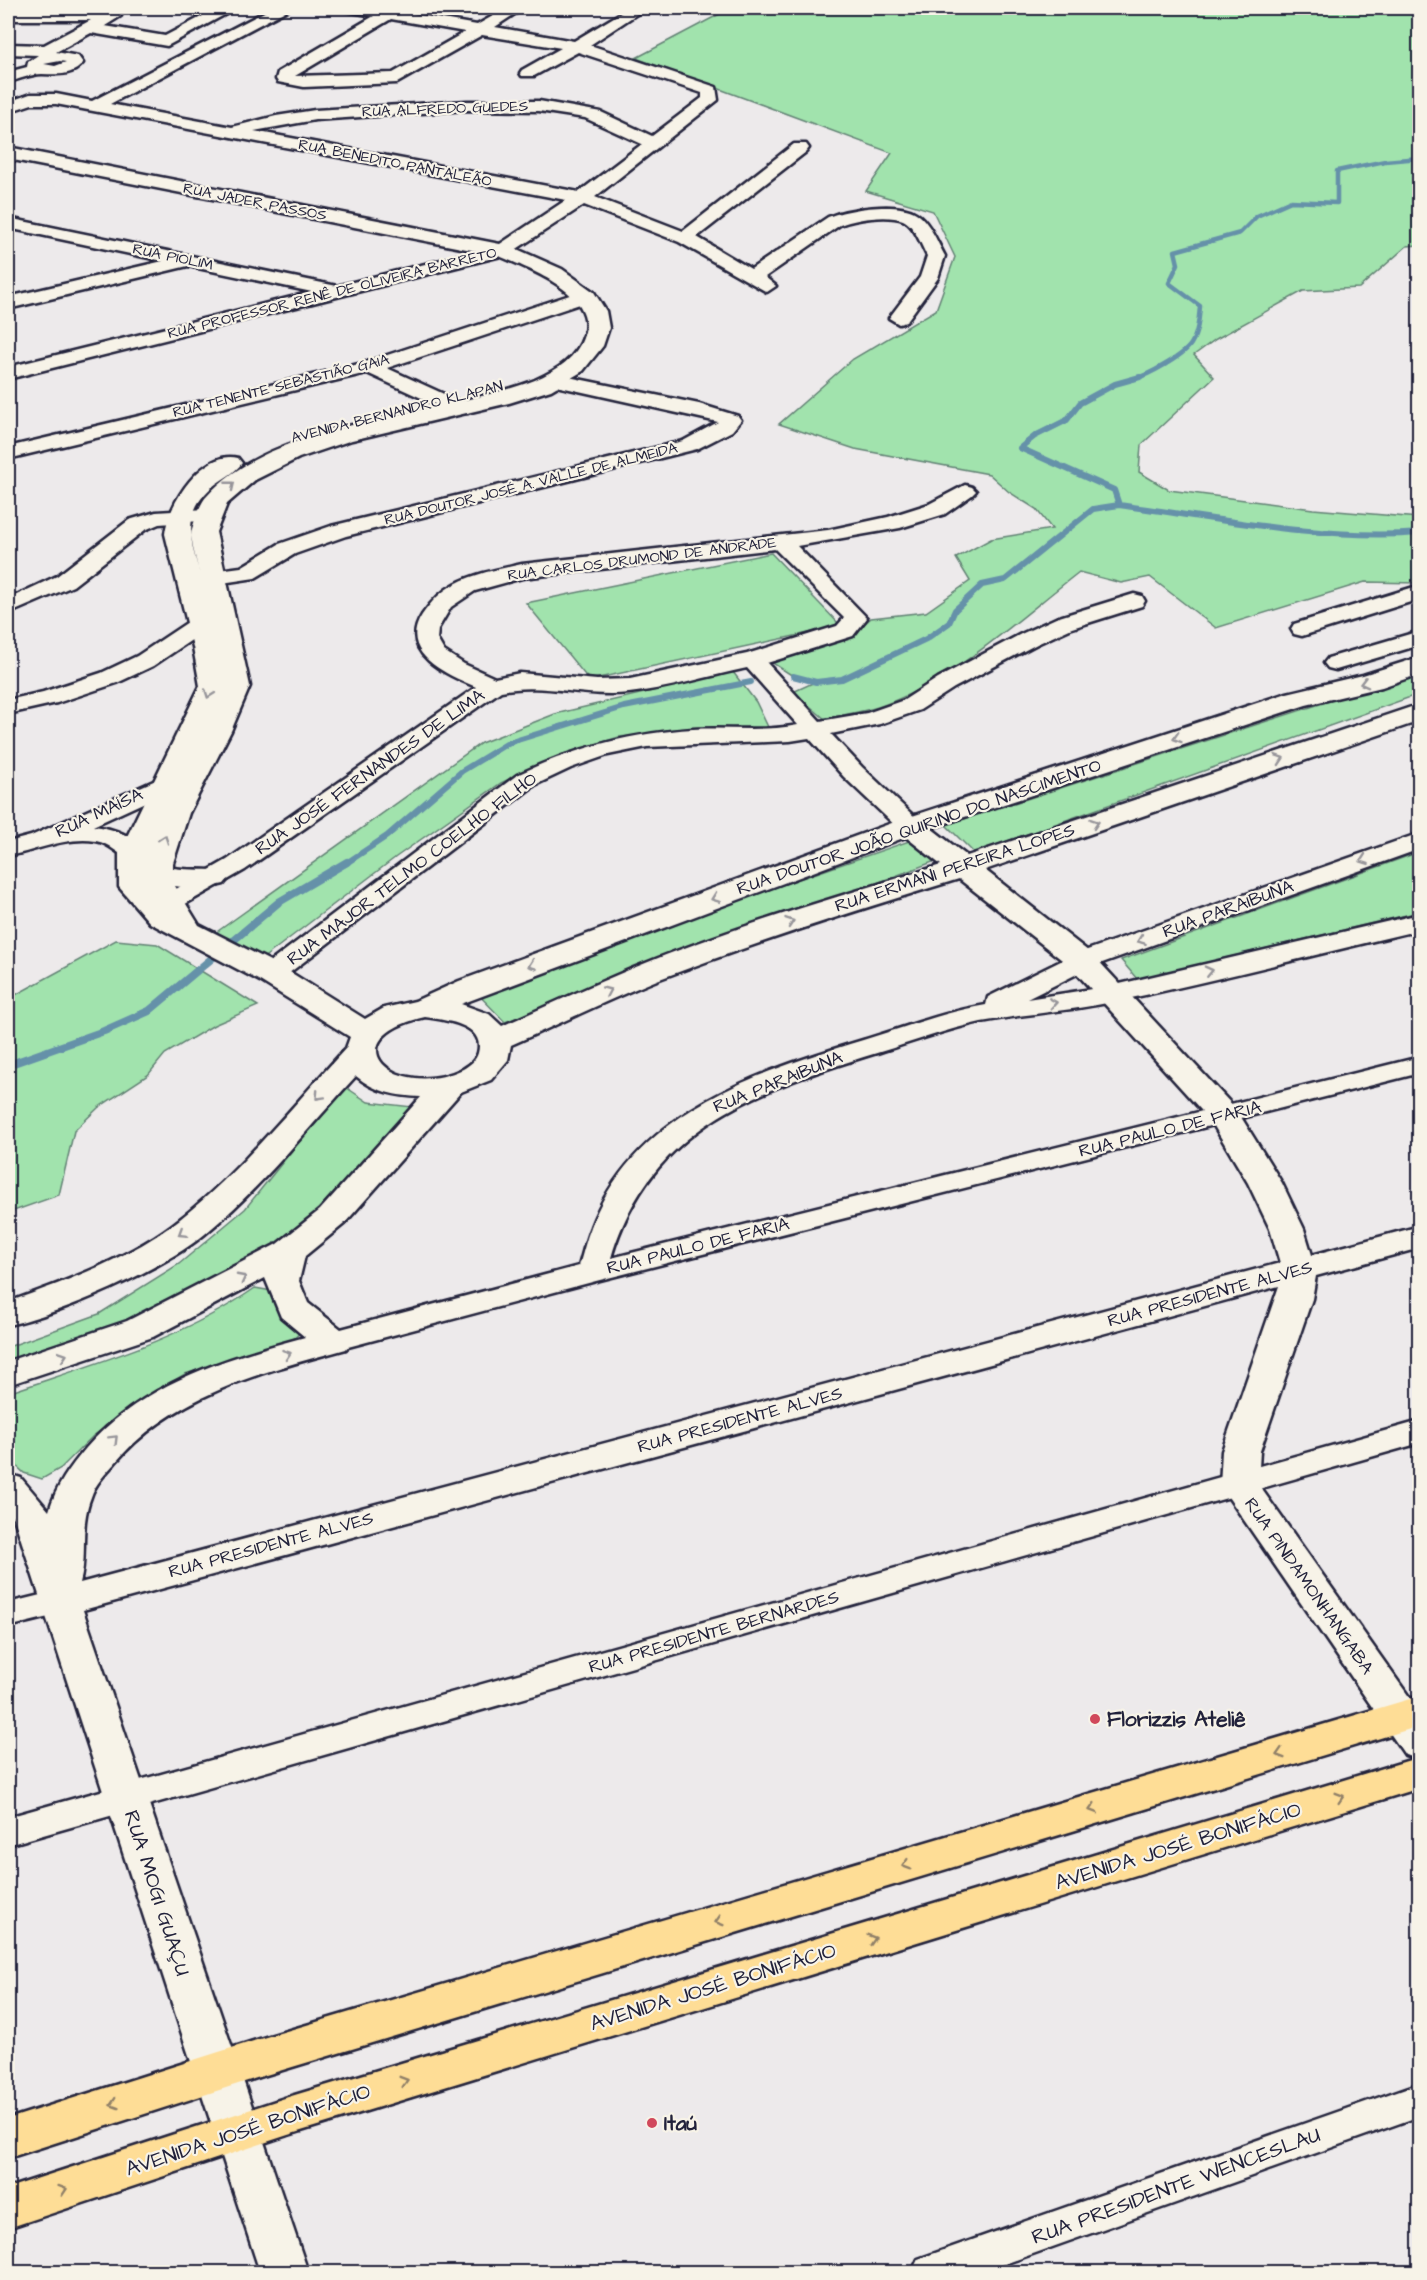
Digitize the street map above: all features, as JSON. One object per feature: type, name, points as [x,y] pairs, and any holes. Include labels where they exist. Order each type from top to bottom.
[{"type":"main road","points":[[8,2139],[217,2071],[1413,1724]]},
{"type":"main road","name":"AVENIDA JOSÉ BONIFÁCIO","points":[[8,2208],[237,2132],[1419,1772]]},
{"type":"street","points":[[8,77],[44,59],[90,28],[130,8]]},
{"type":"street","points":[[90,28],[167,41],[218,14],[186,8]]},
{"type":"street","points":[[94,106],[283,8]]},
{"type":"street","points":[[351,8],[394,11],[482,30],[577,46]]},
{"type":"street","points":[[394,11],[284,75],[287,81],[388,79],[403,75],[518,8]]},
{"type":"street","points":[[528,73],[639,8]]},
{"type":"street","points":[[8,15],[113,16]]},
{"type":"street","name":"RUA PROFESSOR RENÊ DE OLIVEIRA BARRETO","points":[[8,373],[503,250],[582,198],[710,100],[710,90],[577,46]]},
{"type":"street","points":[[8,49],[44,59]]},
{"type":"street","name":"RUA BENEDITO PANTALEÃO","points":[[8,107],[30,99],[56,99],[582,198],[686,238],[760,282],[840,218],[888,213],[909,216],[921,228],[936,256],[929,278],[898,318]]},
{"type":"street","name":"RUA ALFREDO GUEDES","points":[[232,132],[264,121],[302,115],[516,105],[590,114],[653,143]]},
{"type":"street","points":[[686,238],[800,148]]},
{"type":"street","name":"RUA JADER PASSOS","points":[[8,153],[503,250]]},
{"type":"street","name":"RUA PIOLIM","points":[[8,223],[339,292]]},
{"type":"street","points":[[503,250],[560,278],[585,296],[597,313],[599,330],[593,344]]},
{"type":"street","points":[[8,303],[189,261]]},
{"type":"street","points":[[8,294],[27,298]]},
{"type":"street","name":"RUA TENENTE SEBASTIÃO GAIA","points":[[8,453],[369,367],[585,296]]},
{"type":"street","name":"AVENIDA BERNANDRO KLAPAN","points":[[454,405],[512,396],[554,380],[580,363],[593,344]]},
{"type":"street","name":"AVENIDA BERNANDRO KLAPAN","points":[[192,515],[225,490],[274,459],[330,439],[454,405],[504,388],[565,362],[593,344]]},
{"type":"street","points":[[369,367],[454,405]]},
{"type":"street","name":"RUA DOUTOR JOSÉ A. VALLE DE ALMEIDA","points":[[200,580],[247,573],[288,549],[339,531],[690,445],[726,427],[731,420],[699,410],[554,380]]},
{"type":"street","name":"RUA CARLOS DRUMOND DE ANDRADE","points":[[493,686],[460,671],[434,655],[425,640],[426,626],[438,608],[458,591],[489,578],[522,571],[828,536],[892,523],[938,509],[965,491]]},
{"type":"street","points":[[161,906],[157,865],[179,782],[213,686],[215,634],[200,580],[177,534],[192,515]]},
{"type":"street","points":[[8,607],[65,581],[137,525],[156,518],[192,515]]},
{"type":"street","name":"RUA JOSÉ FERNANDES DE LIMA","points":[[161,906],[214,878],[493,686],[520,680],[612,688],[752,660],[845,631],[855,618],[781,542]]},
{"type":"street","points":[[1302,629],[1414,594]]},
{"type":"street","name":"RUA MAJOR TELMO COELHO FILHO","points":[[271,975],[526,780],[562,762],[602,749],[647,740],[819,731],[872,719],[912,705],[946,683],[1064,623],[1134,601]]},
{"type":"street","points":[[1359,610],[1415,648]]},
{"type":"street","points":[[8,707],[49,698],[109,678],[145,661],[215,634]]},
{"type":"street","points":[[1336,663],[1415,648]]},
{"type":"street","name":"RUA DOUTOR JOÃO QUIRINO DO NASCIMENTO","points":[[420,1009],[470,988],[910,826],[1297,699],[1372,681],[1415,648]]},
{"type":"street","points":[[752,660],[819,731],[853,772],[910,826]]},
{"type":"street","name":"RUA ERMANI PEREIRA LOPES","points":[[496,1040],[643,975],[694,956],[819,912],[962,868],[1419,712]]},
{"type":"street","points":[[179,782],[134,853],[132,866],[134,887],[161,906],[192,933],[271,975],[362,1043]]},
{"type":"street","name":"RUA MAÍSA","points":[[8,849],[40,841],[179,782]]},
{"type":"street","name":"RUA PINDAMONHANGABA","points":[[910,826],[1048,932],[1082,961],[1224,1116],[1264,1183],[1287,1229],[1300,1271],[1294,1299],[1241,1451],[1239,1485],[1413,1724]]},
{"type":"street","points":[[40,841],[98,832],[110,836],[134,853]]},
{"type":"street","name":"RUA PARAIBUNA","points":[[975,1015],[1082,961],[1419,840]]},
{"type":"street","points":[[157,874],[189,880],[214,878]]},
{"type":"street","name":"RUA PARAIBUNA","points":[[592,1272],[606,1225],[631,1180],[673,1134],[706,1112],[767,1082],[826,1059],[975,1015],[1111,994],[1419,922]]},
{"type":"street","points":[[271,975],[371,1007],[458,1011],[483,1022],[496,1040],[496,1051],[482,1071],[450,1085],[429,1088],[389,1083],[373,1075],[363,1065],[362,1043]]},
{"type":"street","points":[[8,1314],[77,1290],[148,1254],[191,1228],[225,1198],[362,1043],[387,1018],[420,1009]]},
{"type":"street","name":"RUA PAULO DE FARIA","points":[[61,1602],[64,1522],[78,1485],[118,1434],[170,1396],[333,1341],[592,1272],[1224,1116],[1419,1065]]},
{"type":"street","points":[[8,1373],[140,1329],[289,1252],[332,1217],[450,1085]]},
{"type":"street","name":"RUA PRESIDENTE ALVES","points":[[61,1602],[1300,1271],[1419,1237]]},
{"type":"street","points":[[289,1252],[282,1281],[293,1309],[333,1341]]},
{"type":"street","name":"RUA PRESIDENTE BERNARDES","points":[[8,1830],[1239,1485],[1419,1432]]},
{"type":"street","points":[[17,1497],[56,1492],[78,1485]]},
{"type":"street","name":"RUA MOGI GUAÇU","points":[[17,1497],[61,1602],[284,2272]]},
{"type":"street","points":[[8,1615],[61,1602]]},
{"type":"street","name":"RUA PRESIDENTE WENCESLAU","points":[[933,2272],[1419,2099]]},
{"type":"green space","points":[[731,8],[1419,8],[1419,245],[1407,246],[1359,288],[1303,291],[1216,339],[1194,355],[1214,377],[1141,445],[1139,472],[1169,490],[1313,509],[1419,518],[1419,583],[1365,582],[1216,628],[1150,577],[1121,583],[1079,572],[984,648],[933,682],[878,707],[825,719],[793,692],[815,682],[793,676],[771,662],[856,631],[871,618],[926,612],[970,581],[956,558],[991,539],[1052,529],[1036,509],[1009,492],[989,474],[855,449],[779,424],[853,359],[936,310],[955,257],[933,211],[866,191],[892,153],[636,58]]},
{"type":"green space","points":[[771,553],[841,626],[589,680],[526,603]]},
{"type":"green space","points":[[733,672],[756,702],[769,729],[683,731],[619,737],[560,755],[501,783],[396,857],[262,959],[211,936],[481,743],[555,714]]},
{"type":"green space","points":[[1419,672],[1419,694],[974,853],[946,825]]},
{"type":"green space","points":[[912,840],[938,860],[505,1022],[475,991]]},
{"type":"green space","points":[[1419,852],[1419,912],[1137,979],[1121,960]]},
{"type":"green space","points":[[116,940],[157,944],[258,1006],[214,1025],[165,1054],[148,1075],[99,1107],[74,1131],[59,1195],[8,1213],[8,999]]},
{"type":"green space","points":[[344,1086],[368,1102],[413,1107],[296,1233],[117,1332],[8,1362],[8,1347],[99,1314],[179,1264],[245,1209]]},
{"type":"green space","points":[[255,1288],[272,1291],[302,1331],[289,1343],[185,1374],[140,1401],[93,1436],[61,1468],[42,1479],[24,1473],[8,1458],[8,1393],[104,1361],[167,1336],[227,1306]]},
{"type":"waterway","points":[[1140,377],[1157,369],[1187,349],[1198,325],[1200,306],[1169,283],[1178,264],[1175,251],[1240,233],[1257,216],[1291,201],[1337,203],[1337,171],[1385,161],[1420,158]]},
{"type":"waterway","points":[[1119,505],[1114,490],[1020,448],[1035,436],[1067,420],[1080,403],[1115,384],[1140,377]]},
{"type":"waterway","points":[[1134,379],[1140,377]]},
{"type":"waterway","points":[[793,676],[816,682],[842,679],[926,639],[949,623],[955,610],[982,585],[1005,580],[1093,509],[1119,505]]},
{"type":"waterway","points":[[1119,505],[1308,531],[1383,535],[1420,533]]},
{"type":"waterway","points":[[345,864],[387,836],[462,771],[508,743],[624,707],[751,682]]},
{"type":"waterway","points":[[8,1065],[104,1031],[149,1011],[279,902],[347,862]]},
{"type":"place","name":"Florizzis Ateliê","points":[[1095,1719]]},
{"type":"place","name":"Itaú","points":[[652,2123]]}]
